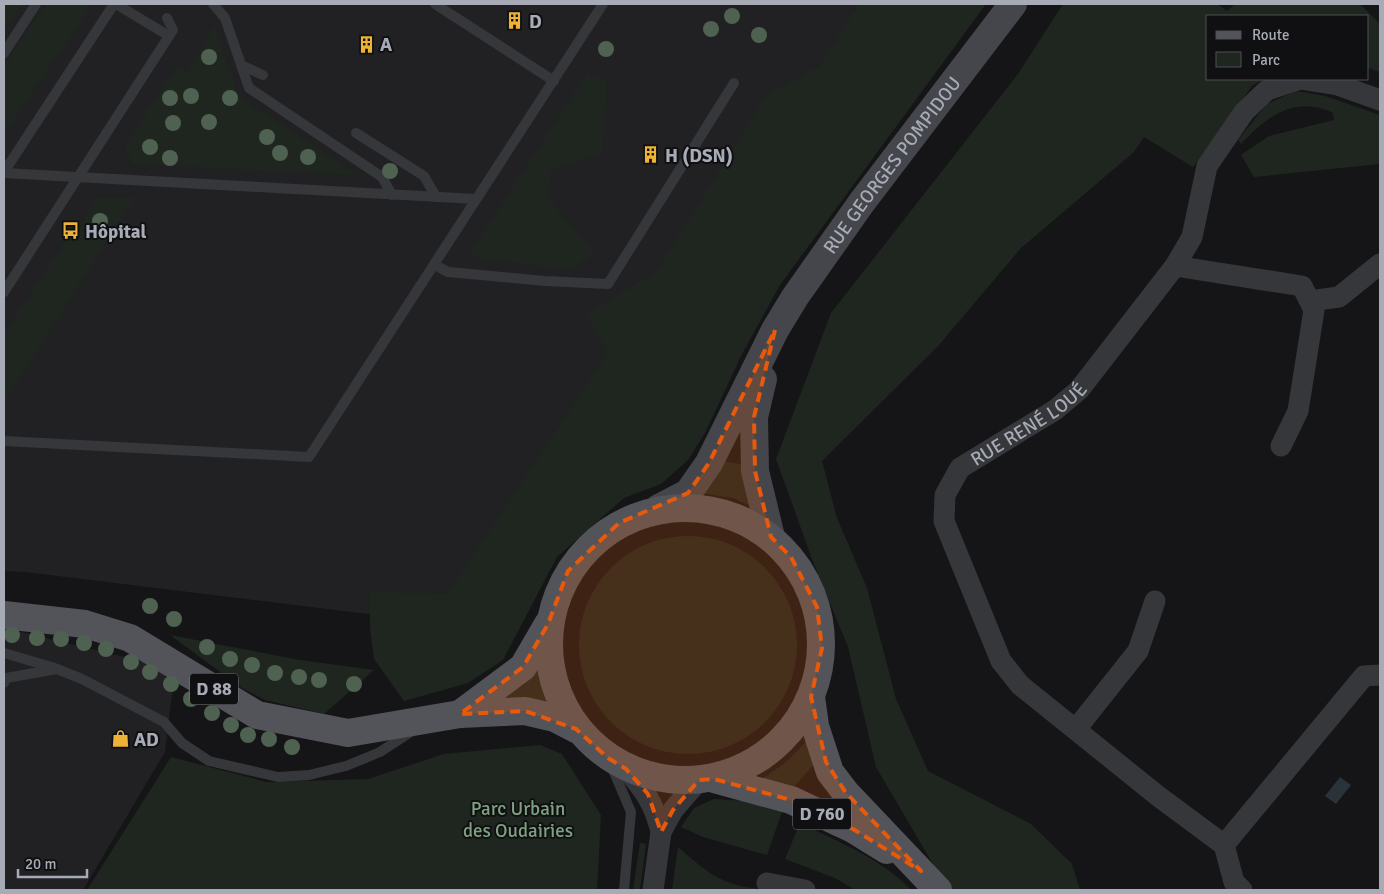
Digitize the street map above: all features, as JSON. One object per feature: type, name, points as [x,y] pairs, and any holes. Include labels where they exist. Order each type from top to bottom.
[{"type":"main road","name":"RUE GEORGES POMPIDOU","points":[[659,508],[688,493],[709,463],[775,330],[809,276],[851,217],[1013,4]]},
{"type":"main road","name":"RUE GEORGES POMPIDOU","points":[[771,537],[755,472],[754,416],[775,330]]},
{"type":"main road","points":[[659,508],[726,512],[771,537],[791,557],[817,606],[822,648],[811,697],[792,730],[764,756],[706,779],[664,781],[617,764],[576,729],[552,680],[548,624],[568,571],[619,523],[659,508]]},
{"type":"main road","name":"D 88","points":[[4,615],[22,615],[85,624],[130,638],[257,715],[348,733],[460,714],[525,711],[554,718],[576,729]]},
{"type":"main road","name":"D 88","points":[[460,714],[523,666],[548,624]]},
{"type":"main road","name":"D 760","points":[[811,697],[815,726],[830,772],[846,793],[930,881]]},
{"type":"main road","name":"D 760","points":[[706,779],[791,800],[853,829],[930,881]]},
{"type":"street","name":"RUE RENÉ LOUÉ","points":[[1224,845],[1158,796],[1020,685],[1000,661],[944,521],[945,495],[960,468],[1055,410],[1079,390],[1175,266],[1192,237],[1207,166],[1244,112],[1268,90],[1297,80]]},
{"type":"street","name":"RUE RENÉ LOUÉ","points":[[1305,80],[1338,86],[1380,100]]},
{"type":"street","points":[[1310,302],[1339,297],[1380,264]]},
{"type":"street","points":[[1175,266],[1302,286],[1314,310],[1298,412],[1281,446]]},
{"type":"street","points":[[1076,729],[1138,651],[1156,601]]},
{"type":"street","points":[[1242,890],[1234,882],[1224,845],[1364,676],[1380,675]]},
{"type":"street","points":[[617,764],[648,794],[656,809],[661,832],[653,890]]},
{"type":"street","points":[[661,832],[673,810],[706,779]]},
{"type":"street","points":[[767,883],[804,890]]},
{"type":"lane","points":[[4,54],[36,4]]},
{"type":"lane","points":[[169,36],[115,4],[4,172],[476,200]]},
{"type":"lane","points":[[213,4],[225,18],[249,88],[382,177],[392,195]]},
{"type":"lane","points":[[434,4],[554,81]]},
{"type":"lane","points":[[4,441],[309,457],[603,4]]},
{"type":"lane","points":[[4,292],[173,30],[167,18]]},
{"type":"lane","points":[[241,65],[263,75]]},
{"type":"lane","points":[[435,265],[448,272],[457,273],[545,281],[608,284],[734,83]]},
{"type":"lane","points":[[356,133],[424,176],[436,197]]},
{"type":"lane","points":[[4,653],[57,669],[82,679],[164,722],[182,743],[209,761],[278,777],[308,776],[346,766],[380,752],[431,719]]},
{"type":"lane","points":[[4,683],[6,678],[57,669]]},
{"type":"lane","points":[[617,764],[631,812],[624,890]]},
{"type":"highlighted area","points":[[775,330],[754,417],[755,471],[771,537],[791,557],[817,607],[822,648],[811,697],[826,762],[846,793],[921,871],[853,829],[791,800],[714,779],[699,780],[673,810],[661,832],[648,794],[626,769],[608,758],[576,729],[525,711],[460,714],[523,667],[548,624],[568,571],[619,523],[688,493],[709,463]]},
{"type":"shaded area","points":[[4,4],[959,4],[441,623],[4,571]]},
{"type":"shaded area","points":[[4,628],[175,669],[165,752],[83,890],[4,890]]},
{"type":"shaded area","points":[[1340,777],[1351,785],[1336,804],[1325,796]]},
{"type":"green space","points":[[4,4],[23,4],[4,30]]},
{"type":"green space","points":[[46,4],[92,4],[4,134],[4,67]]},
{"type":"green space","points":[[859,4],[986,4],[780,285],[742,354],[705,433],[688,460],[661,484],[624,498],[557,557],[503,660],[468,683],[404,701],[374,659],[370,628],[370,592],[448,594],[609,352],[586,315],[657,271],[767,95],[820,66]]},
{"type":"green space","points":[[1063,4],[1217,4],[1227,11],[1235,4],[1360,4],[1380,24],[1380,72],[1369,68],[1369,15],[1206,15],[1206,80],[1261,80],[1252,86],[1193,167],[1144,137],[1134,152],[1021,248],[939,345],[822,461],[837,518],[867,588],[896,699],[928,771],[1031,824],[1072,864],[1080,890],[951,890],[944,883],[876,767],[848,647],[812,559],[776,459],[831,313],[1018,74]]},
{"type":"green space","points":[[214,26],[239,97],[358,175],[133,164],[125,146],[176,67],[187,73]]},
{"type":"green space","points":[[588,72],[607,82],[602,153],[551,171],[547,197],[594,253],[571,270],[478,258],[469,254]]},
{"type":"green space","points":[[1296,91],[1325,96],[1380,115],[1380,164],[1254,177],[1241,155],[1269,136],[1334,120],[1333,113],[1319,108],[1306,106],[1282,111],[1261,125],[1241,144],[1238,140],[1267,104]]},
{"type":"green space","points":[[97,198],[134,198],[4,402],[4,334],[67,239],[75,238]]},
{"type":"green space","points":[[720,461],[747,465],[753,507],[733,498],[700,493]]},
{"type":"green space","points":[[699,536],[730,544],[749,554],[765,568],[779,584],[789,603],[797,634],[797,656],[789,687],[779,706],[765,722],[749,736],[730,746],[699,754],[677,754],[646,746],[627,736],[597,706],[587,687],[581,666],[579,634],[587,603],[597,584],[627,554],[646,544],[667,538]]},
{"type":"green space","points":[[170,635],[300,660],[374,670],[324,714],[265,700],[242,688]]},
{"type":"green space","points":[[537,669],[547,705],[492,704],[523,685]]},
{"type":"green space","points":[[807,741],[815,763],[793,788],[762,779],[785,763]]},
{"type":"green space","name":"Parc Urbain des Oudairies","points":[[540,745],[562,754],[601,815],[597,890],[87,890],[171,757],[266,782],[368,779],[444,754]]},
{"type":"green space","points":[[714,799],[745,801],[783,809],[767,855],[703,837],[681,827],[694,808]]},
{"type":"green space","points":[[800,823],[874,860],[900,879],[911,890],[855,890],[835,878],[785,859]]},
{"type":"green space","points":[[640,843],[646,844],[640,890],[633,890]]},
{"type":"green space","points":[[678,847],[716,877],[736,885],[764,890],[672,890]]},
{"type":"place","name":"D","points":[[515,21]]},
{"type":"place","name":"A","points":[[366,44]]},
{"type":"place","name":"H (DSN)","points":[[651,155]]},
{"type":"place","name":"Hôpital","points":[[71,231]]},
{"type":"place","name":"AD","points":[[120,739]]}]
